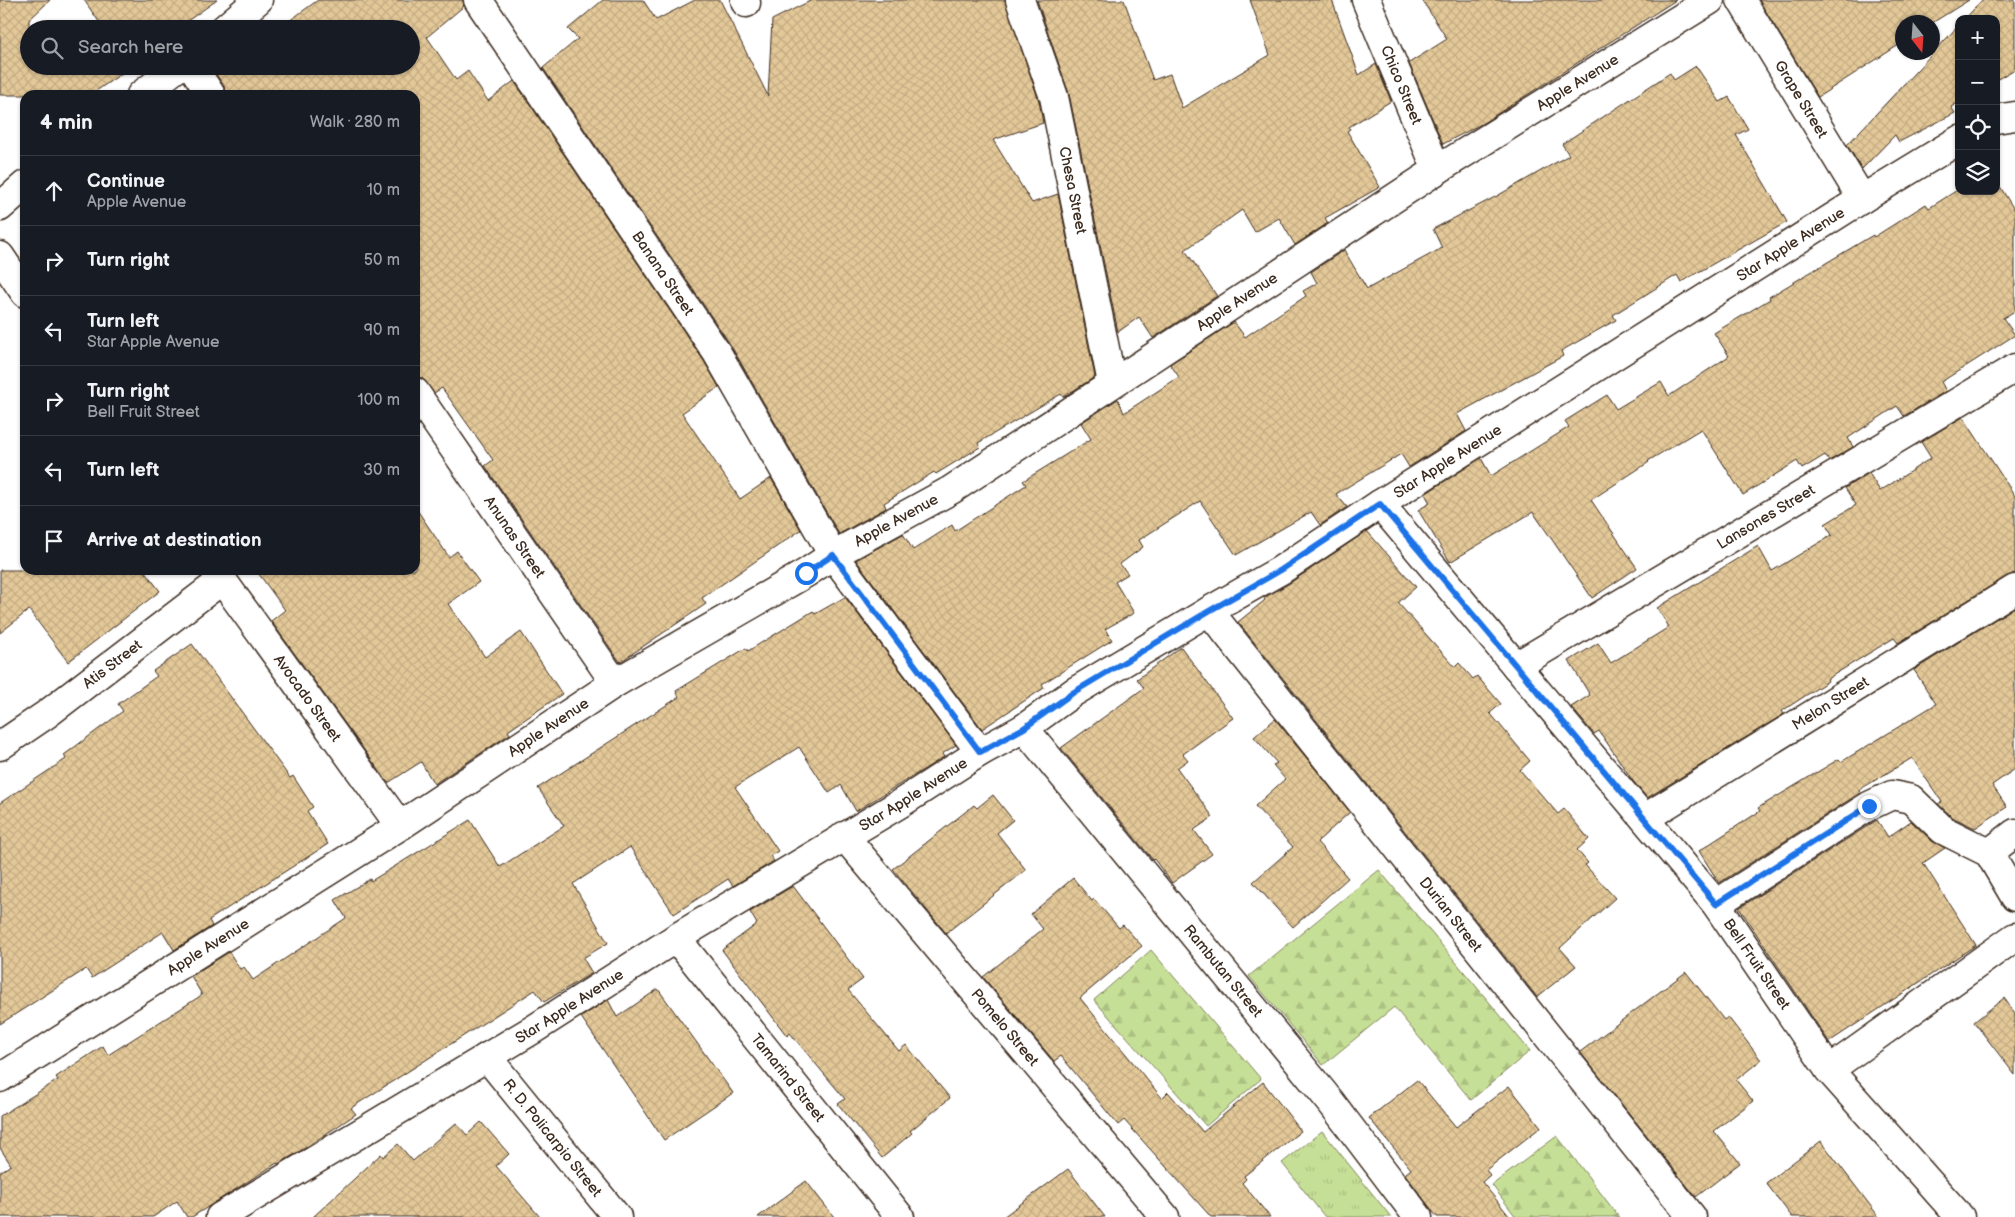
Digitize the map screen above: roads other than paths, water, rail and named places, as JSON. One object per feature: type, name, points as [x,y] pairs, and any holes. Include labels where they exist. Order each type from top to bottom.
[{"type":"street","points":[[235,20],[258,0]]},
{"type":"street","name":"Banana Street","points":[[478,0],[717,353],[833,555],[980,752]]},
{"type":"street","name":"Chesa Street","points":[[1020,0],[1054,97],[1112,383]]},
{"type":"street","name":"Chico Street","points":[[1366,0],[1437,170]]},
{"type":"street","name":"Apple Avenue","points":[[0,1078],[400,826],[615,683],[806,573],[833,555],[951,490],[1437,170],[1710,0]]},
{"type":"street","name":"Grape Street","points":[[1741,0],[1862,199]]},
{"type":"street","points":[[148,90],[167,75]]},
{"type":"street","points":[[198,75],[209,90]]},
{"type":"street","points":[[2000,118],[2015,116]]},
{"type":"street","name":"Star Apple Avenue","points":[[237,1213],[676,938],[901,803],[980,752],[1024,728],[1074,692],[1281,570],[1380,504],[1862,199],[1955,142]]},
{"type":"street","points":[[0,207],[20,189]]},
{"type":"street","points":[[0,256],[20,286]]},
{"type":"street","name":"Lansones Street","points":[[1516,666],[2015,368]]},
{"type":"street","name":"Anunas Street","points":[[420,399],[615,683]]},
{"type":"street","name":"Bell Fruit Street","points":[[1380,504],[1716,904],[1829,1070],[1960,1217]]},
{"type":"street","name":"Atis Street","points":[[0,746],[47,714],[218,575]]},
{"type":"street","name":"Avocado Street","points":[[218,575],[400,826]]},
{"type":"street","name":"Melon Street","points":[[1645,818],[2015,589]]},
{"type":"street","name":"Durian Street","points":[[1209,611],[1688,1216]]},
{"type":"street","name":"Rambutan Street","points":[[1024,728],[1330,1101],[1418,1217]]},
{"type":"street","points":[[1716,904],[1869,806],[1892,795],[1911,799],[1943,830],[1989,853],[2015,897]]},
{"type":"street","points":[[1989,853],[2015,833]]},
{"type":"street","name":"Pomelo Street","points":[[844,836],[1165,1217]]},
{"type":"street","points":[[1829,1070],[2015,937]]},
{"type":"street","name":"Tamarind Street","points":[[676,938],[900,1217]]},
{"type":"street","name":"R. D. Policarpio Street","points":[[487,1057],[617,1217]]}]
